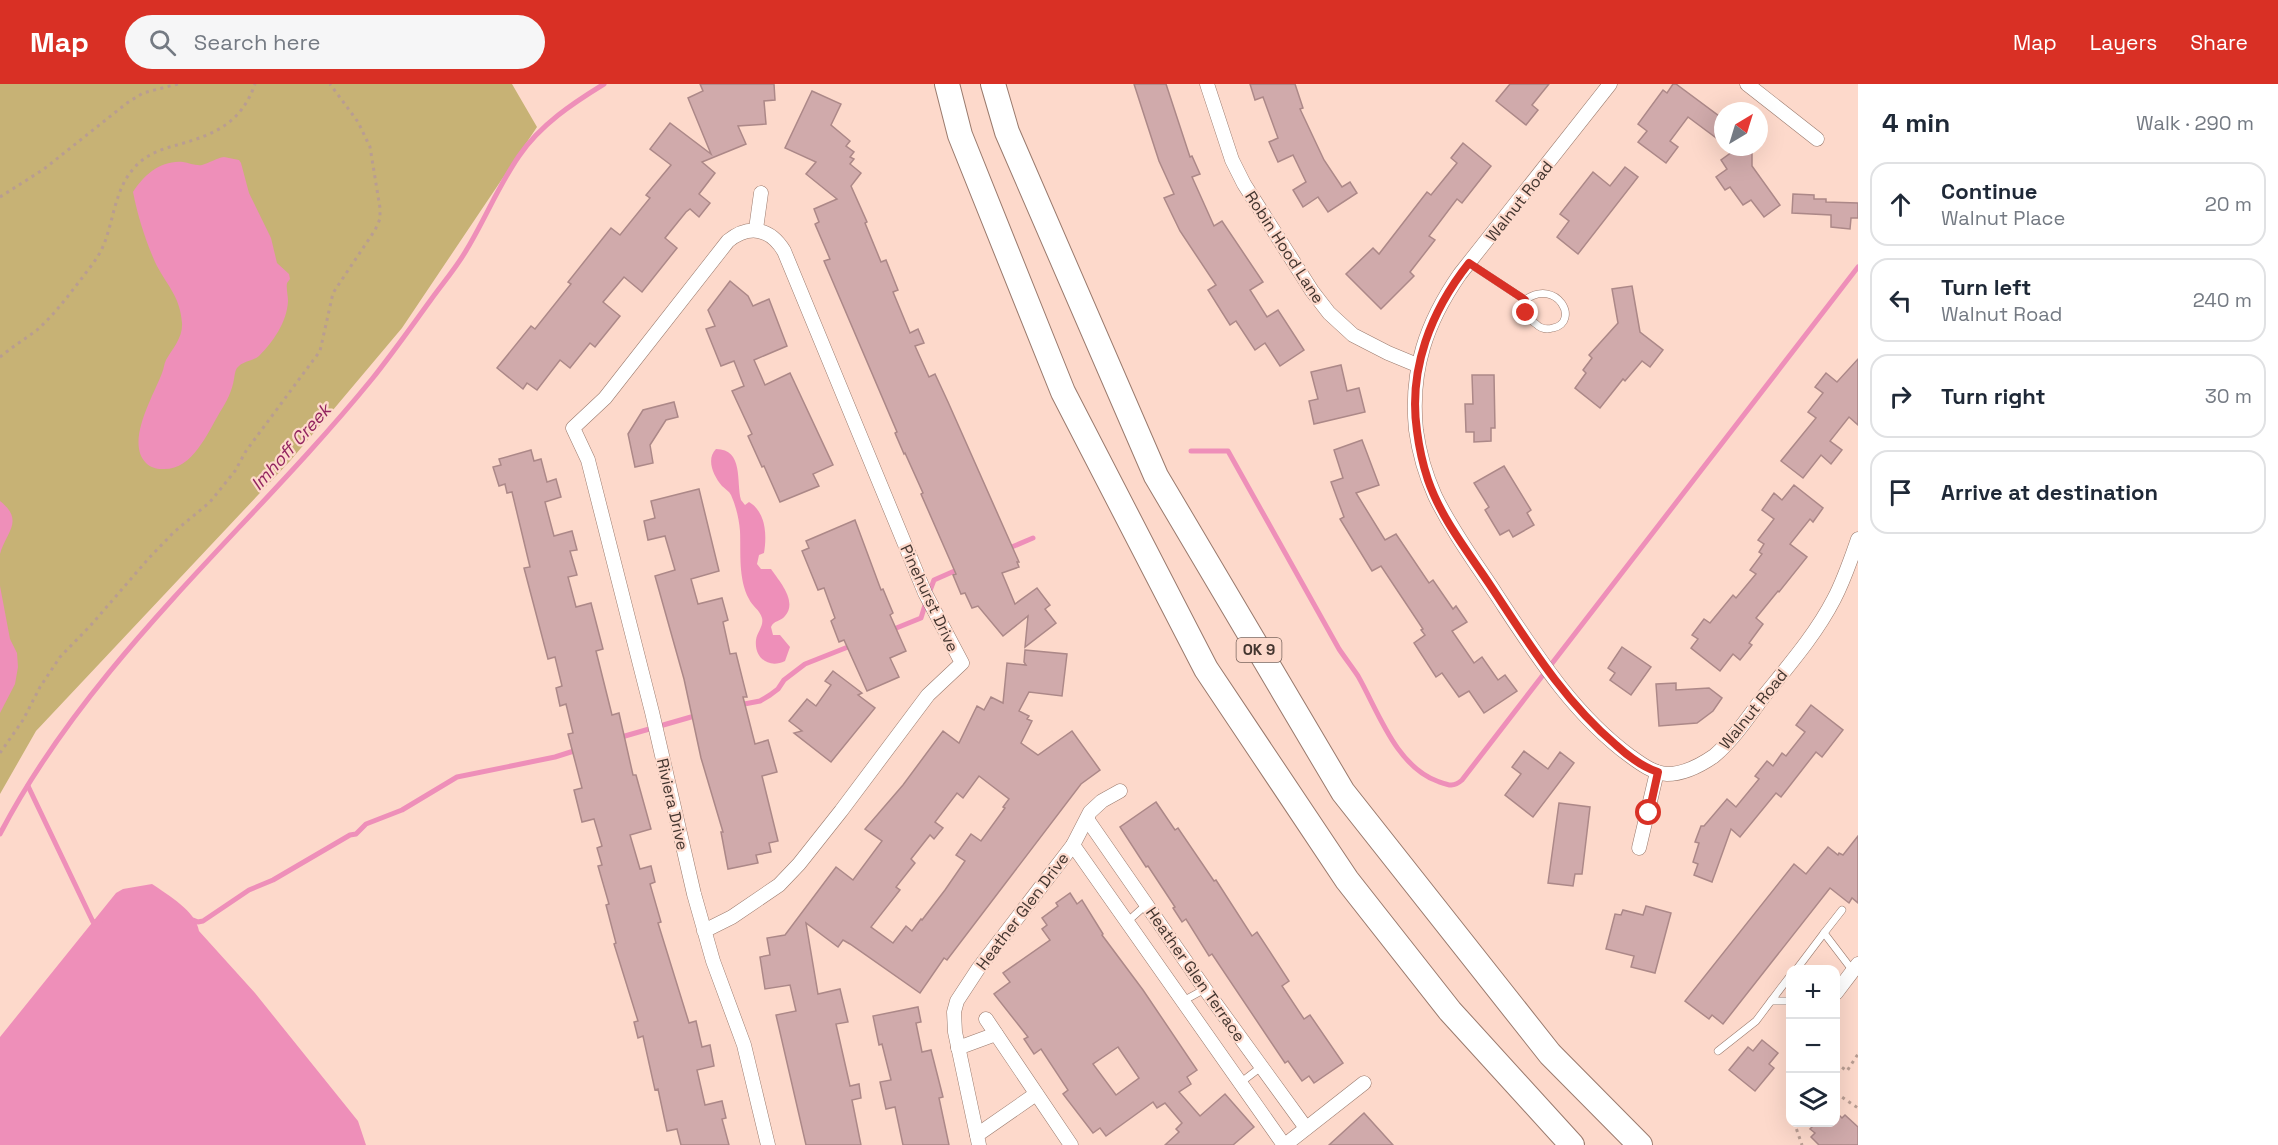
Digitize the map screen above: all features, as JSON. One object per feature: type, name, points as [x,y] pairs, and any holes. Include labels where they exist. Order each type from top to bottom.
[{"type":"highway","points":[[947,84],[960,135],[1063,392],[1206,669],[1347,880],[1450,1011],[1572,1145]]},
{"type":"highway","name":"OK 9","points":[[993,84],[1007,132],[1156,476],[1343,792],[1550,1053],[1640,1145]]},
{"type":"street","name":"Robin Hood Lane","points":[[1207,84],[1232,160],[1244,184],[1312,291],[1329,313],[1353,335],[1388,354],[1417,365]]},
{"type":"street","name":"Walnut Road","points":[[1610,84],[1469,263],[1440,305],[1426,336],[1417,365],[1417,431],[1428,480],[1449,524],[1562,691],[1600,732],[1621,750],[1641,765],[1670,774],[1706,761],[1725,745],[1824,617],[1835,598],[1858,539]]},
{"type":"street","points":[[1747,84],[1816,138]]},
{"type":"street","points":[[756,229],[761,193]]},
{"type":"street","name":"Riviera Drive","points":[[756,229],[737,233],[728,241],[604,398],[573,428],[588,460],[652,712],[704,931],[744,1045],[768,1145]]},
{"type":"street","name":"Pinehurst Drive","points":[[704,931],[732,917],[779,885],[799,864],[841,811],[928,694],[962,663],[932,610],[784,251],[769,234],[756,229]]},
{"type":"street","points":[[1639,848],[1658,772]]},
{"type":"street","name":"Heather Glen Drive","points":[[1036,1094],[978,1140],[955,1032],[954,1012],[964,988],[1073,845],[1090,812],[1102,801],[1120,791]]},
{"type":"street","name":"Heather Glen Terrace","points":[[1087,819],[1204,989],[1306,1128]]},
{"type":"street","name":"Heather Glen Terrace","points":[[1073,845],[1285,1145],[1364,1083]]},
{"type":"street","points":[[1840,988],[1855,968]]},
{"type":"street","points":[[986,1019],[1071,1145]]},
{"type":"street","points":[[958,1048],[996,1034]]},
{"type":"lane","points":[[1469,263],[1525,300]]},
{"type":"lane","points":[[1535,293],[1551,294],[1564,306],[1566,313],[1564,321],[1559,327],[1540,328],[1526,313],[1525,300],[1535,293]]},
{"type":"lane","points":[[1127,921],[1147,904]]},
{"type":"lane","points":[[1799,965],[1842,910]]},
{"type":"lane","points":[[1824,933],[1855,968]]},
{"type":"lane","points":[[1718,1051],[1756,1021],[1786,982]]},
{"type":"lane","points":[[1183,1001],[1204,989]]},
{"type":"lane","points":[[1771,1001],[1786,1001]]},
{"type":"lane","points":[[1240,1083],[1260,1067]]},
{"type":"path","points":[[0,196],[44,169],[127,103],[143,93],[178,84]]},
{"type":"path","points":[[0,357],[38,329],[51,316],[95,261],[104,244],[123,184],[133,168],[145,157],[215,132],[232,122],[245,108],[255,84]]},
{"type":"path","points":[[0,753],[23,720],[40,687],[60,657],[163,542],[196,515],[223,487],[320,351],[333,293],[369,242],[380,219],[370,147],[358,122],[330,84]]},
{"type":"path","points":[[1840,1066],[1846,1071],[1858,1054]]},
{"type":"path","points":[[1840,1096],[1858,1108]]},
{"type":"path","points":[[1796,1127],[1802,1145]]},
{"type":"shaded area","points":[[0,84],[512,84],[537,127],[402,328],[290,461],[36,731],[0,794]]},
{"type":"shaded area","points":[[224,157],[239,160],[241,163],[249,193],[271,238],[277,263],[289,274],[287,309],[274,338],[257,358],[243,363],[235,372],[227,400],[197,450],[182,464],[173,468],[155,468],[149,466],[140,454],[140,431],[165,362],[179,338],[182,323],[175,297],[148,245],[133,192],[142,180],[167,163],[183,162],[202,165]]},
{"type":"shaded area","points":[[716,449],[725,450],[735,460],[741,500],[745,505],[749,502],[755,506],[762,518],[765,546],[764,553],[759,555],[757,564],[761,569],[771,569],[786,591],[788,610],[785,616],[771,627],[773,635],[780,635],[790,647],[785,661],[779,663],[768,663],[757,652],[756,640],[762,618],[745,591],[738,517],[731,495],[719,482],[712,467],[711,457]]},
{"type":"shaded area","points":[[0,501],[7,508],[13,521],[0,554]]},
{"type":"shaded area","points":[[0,586],[10,639],[17,653],[18,667],[15,684],[0,713]]},
{"type":"shaded area","points":[[152,884],[180,904],[193,917],[199,931],[255,993],[358,1121],[366,1145],[0,1145],[0,1037],[116,893],[123,889]]},
{"type":"building","points":[[700,84],[774,84],[775,100],[764,101],[766,124],[738,126],[746,144],[702,162],[715,173],[699,194],[710,203],[699,217],[690,209],[686,212],[665,238],[677,248],[642,292],[624,277],[603,302],[620,316],[595,347],[590,343],[570,368],[560,360],[537,390],[527,383],[523,389],[497,368],[531,326],[535,329],[571,284],[568,282],[611,228],[620,235],[650,198],[646,195],[671,165],[650,149],[670,123],[711,154],[688,98],[703,91]]},
{"type":"building","points":[[1134,84],[1166,84],[1190,157],[1192,156],[1200,174],[1192,177],[1214,226],[1222,221],[1263,282],[1250,290],[1267,317],[1278,310],[1304,350],[1280,366],[1265,343],[1255,350],[1236,321],[1230,325],[1208,290],[1216,285],[1180,231],[1164,198],[1174,194],[1159,161]]},
{"type":"building","points":[[1250,84],[1295,84],[1303,108],[1300,109],[1324,160],[1342,187],[1350,182],[1357,193],[1328,212],[1318,197],[1303,207],[1293,190],[1306,182],[1293,155],[1278,162],[1269,142],[1278,138],[1263,97],[1255,100]]},
{"type":"building","points":[[1510,84],[1549,84],[1532,105],[1538,110],[1526,125],[1496,101]]},
{"type":"building","points":[[1673,84],[1676,84],[1714,112],[1714,136],[1688,117],[1670,141],[1678,147],[1666,163],[1638,142],[1647,131],[1638,124],[1663,90],[1667,93]]},
{"type":"building","points":[[812,91],[841,104],[831,125],[850,141],[846,146],[854,152],[850,157],[854,159],[850,164],[861,173],[851,186],[867,222],[865,223],[881,262],[886,260],[898,290],[893,292],[910,333],[918,329],[924,343],[915,346],[929,377],[935,374],[1019,562],[1017,562],[1019,567],[1002,573],[1015,604],[1037,588],[1050,605],[1045,609],[1056,623],[1025,647],[1028,616],[1003,636],[978,606],[972,608],[965,593],[961,594],[953,575],[956,574],[921,494],[923,493],[895,433],[897,432],[824,261],[830,259],[815,224],[819,222],[814,209],[837,199],[806,174],[816,162],[785,148]]},
{"type":"building","points":[[1463,143],[1491,166],[1462,203],[1457,199],[1429,236],[1435,240],[1410,272],[1414,276],[1381,309],[1346,274],[1373,248],[1379,254],[1427,192],[1431,195],[1457,163],[1451,158]]},
{"type":"building","points":[[1727,156],[1752,156],[1752,166],[1780,205],[1764,217],[1751,200],[1743,205],[1730,187],[1725,190],[1716,177],[1727,169],[1721,160]]},
{"type":"building","points":[[1625,167],[1638,177],[1578,254],[1557,237],[1569,221],[1560,214],[1593,172],[1610,186]]},
{"type":"building","points":[[1793,194],[1814,195],[1814,199],[1826,199],[1826,202],[1858,203],[1858,218],[1851,218],[1850,229],[1831,227],[1831,215],[1792,213]]},
{"type":"building","points":[[730,281],[748,296],[753,306],[769,299],[787,346],[754,360],[765,385],[790,373],[833,465],[813,474],[819,486],[780,502],[748,436],[752,434],[732,391],[744,386],[734,361],[721,366],[706,329],[715,326],[708,310]]},
{"type":"building","points":[[1632,286],[1640,332],[1663,350],[1650,367],[1642,361],[1625,381],[1623,379],[1600,408],[1575,388],[1586,373],[1583,370],[1592,358],[1589,355],[1618,323],[1612,289]]},
{"type":"building","points":[[1858,359],[1858,425],[1849,417],[1830,441],[1842,450],[1831,464],[1821,455],[1803,478],[1781,461],[1816,418],[1808,412],[1823,393],[1815,387],[1826,373],[1837,382]]},
{"type":"building","points":[[1341,365],[1347,391],[1359,388],[1365,412],[1314,424],[1309,401],[1318,399],[1311,372]]},
{"type":"building","points":[[1472,375],[1494,375],[1495,428],[1491,428],[1491,441],[1474,442],[1474,432],[1466,432],[1465,404],[1473,404]]},
{"type":"building","points":[[674,402],[678,417],[666,420],[650,445],[653,463],[635,467],[628,434],[643,410]]},
{"type":"building","points":[[1362,440],[1379,485],[1356,493],[1385,540],[1396,534],[1429,583],[1433,580],[1453,609],[1456,606],[1467,622],[1452,631],[1474,663],[1482,657],[1498,680],[1505,675],[1517,691],[1484,713],[1469,691],[1459,697],[1442,673],[1436,677],[1414,643],[1425,635],[1421,630],[1423,629],[1381,566],[1372,571],[1340,519],[1344,517],[1331,482],[1343,478],[1334,450]]},
{"type":"building","points":[[531,450],[534,461],[541,459],[547,482],[556,479],[561,497],[545,502],[554,536],[572,531],[577,550],[570,551],[577,575],[568,577],[576,607],[591,603],[603,649],[596,651],[612,715],[619,713],[633,775],[636,775],[651,829],[630,835],[640,869],[651,866],[655,882],[650,884],[661,922],[658,923],[689,1023],[696,1021],[702,1047],[710,1045],[714,1066],[697,1070],[705,1105],[722,1101],[726,1118],[722,1119],[729,1145],[681,1145],[677,1129],[667,1131],[643,1036],[638,1038],[634,1022],[638,1021],[614,944],[616,943],[606,905],[609,904],[598,866],[602,865],[597,848],[602,846],[594,819],[582,822],[574,790],[582,788],[568,734],[573,733],[566,704],[560,706],[556,688],[562,686],[555,657],[548,659],[524,568],[530,567],[512,492],[507,493],[505,484],[499,486],[493,467],[501,465],[499,459]]},
{"type":"building","points":[[1504,466],[1531,510],[1527,513],[1534,525],[1513,537],[1509,530],[1500,535],[1485,510],[1489,507],[1474,483]]},
{"type":"building","points":[[1794,485],[1823,508],[1813,522],[1810,519],[1790,544],[1807,557],[1756,618],[1763,624],[1749,643],[1752,645],[1740,660],[1733,654],[1720,671],[1691,648],[1698,639],[1692,635],[1704,619],[1710,623],[1733,595],[1736,598],[1756,574],[1750,570],[1762,554],[1759,552],[1764,544],[1758,540],[1774,519],[1762,510],[1774,493],[1782,500]]},
{"type":"building","points":[[699,489],[719,571],[691,579],[698,604],[722,598],[728,620],[723,622],[730,654],[736,653],[747,697],[743,697],[755,744],[768,740],[777,772],[762,776],[778,841],[769,843],[771,852],[756,855],[758,863],[728,869],[721,832],[723,832],[701,758],[684,679],[655,576],[675,570],[665,536],[648,540],[644,521],[655,518],[651,501]]},
{"type":"building","points":[[855,520],[881,590],[883,589],[893,613],[890,615],[906,651],[890,658],[899,677],[867,691],[844,640],[839,642],[831,621],[835,618],[824,588],[818,590],[802,551],[809,548],[806,541]]},
{"type":"building","points":[[1622,647],[1651,667],[1631,695],[1610,680],[1615,673],[1608,668]]},
{"type":"building","points":[[1025,650],[1067,654],[1062,696],[1029,692],[1019,711],[1029,716],[1027,719],[1032,721],[1021,743],[1038,755],[1072,731],[1100,770],[1081,784],[947,960],[944,958],[920,993],[850,944],[843,940],[838,947],[806,923],[818,994],[840,989],[848,1022],[836,1024],[850,1086],[859,1084],[861,1098],[852,1100],[861,1145],[806,1145],[776,1015],[796,1011],[790,985],[765,989],[760,957],[770,955],[767,938],[785,935],[836,867],[853,880],[882,841],[865,829],[903,785],[943,731],[959,743],[977,706],[984,710],[991,697],[1003,703],[1007,663],[1026,665]],"holes":[[[979,776],[1009,799],[981,841],[971,834],[956,855],[965,861],[912,931],[906,926],[893,943],[871,927],[900,890],[896,887],[915,863],[911,859],[930,835],[934,839],[943,828],[935,822],[957,793],[963,798]]]},
{"type":"building","points":[[833,671],[862,693],[858,695],[875,708],[831,762],[794,733],[802,731],[789,721],[807,699],[816,706],[831,685],[825,681]]},
{"type":"building","points":[[1676,683],[1676,690],[1709,688],[1722,698],[1713,711],[1697,723],[1659,726],[1656,684]]},
{"type":"building","points":[[1811,705],[1843,730],[1822,757],[1816,752],[1781,797],[1776,793],[1740,837],[1731,829],[1712,882],[1694,875],[1698,864],[1693,862],[1699,843],[1695,842],[1701,826],[1704,826],[1727,799],[1736,807],[1759,779],[1755,776],[1767,761],[1773,766],[1782,753],[1786,756],[1805,732],[1796,725]]},
{"type":"building","points":[[1524,751],[1548,769],[1560,752],[1574,763],[1533,817],[1505,795],[1521,774],[1512,767]]},
{"type":"building","points":[[1156,802],[1175,830],[1178,828],[1214,881],[1216,880],[1252,936],[1257,932],[1289,981],[1282,986],[1304,1019],[1310,1015],[1343,1063],[1314,1083],[1309,1076],[1302,1081],[1288,1061],[1285,1063],[1212,954],[1209,956],[1186,919],[1182,922],[1173,908],[1175,907],[1120,827]]},
{"type":"building","points":[[1559,803],[1590,807],[1582,874],[1575,874],[1573,886],[1548,883]]},
{"type":"building","points":[[1858,836],[1858,903],[1852,898],[1849,903],[1830,888],[1723,1024],[1712,1015],[1709,1019],[1685,1001],[1794,864],[1806,874],[1828,847],[1838,855],[1839,853],[1843,855]]},
{"type":"building","points":[[1070,893],[1077,904],[1082,900],[1102,935],[1143,990],[1197,1070],[1187,1077],[1191,1084],[1179,1092],[1200,1116],[1225,1094],[1254,1127],[1233,1145],[1165,1145],[1179,1132],[1176,1129],[1182,1123],[1165,1103],[1157,1108],[1153,1102],[1106,1136],[1100,1128],[1093,1133],[1063,1094],[1068,1090],[1041,1049],[1034,1054],[1024,1039],[1028,1037],[994,994],[1010,982],[1003,973],[1050,940],[1042,929],[1047,925],[1042,918],[1058,906],[1056,903]],"holes":[[[1118,1047],[1139,1078],[1116,1095],[1093,1064]]]},
{"type":"building","points":[[1646,906],[1671,913],[1655,973],[1631,967],[1634,956],[1606,949],[1615,914],[1621,915],[1623,910],[1643,915]]},
{"type":"building","points":[[918,1007],[921,1022],[916,1023],[922,1052],[931,1050],[943,1097],[939,1098],[949,1145],[903,1145],[895,1107],[886,1109],[880,1082],[891,1080],[882,1044],[879,1045],[873,1016]]},
{"type":"building","points":[[1762,1040],[1778,1053],[1769,1064],[1774,1068],[1755,1091],[1729,1070],[1748,1047],[1753,1051]]},
{"type":"building","points":[[1364,1113],[1393,1145],[1329,1145]]},
{"type":"building","points":[[1845,1115],[1858,1127],[1858,1145],[1819,1145],[1811,1137],[1815,1133],[1810,1129],[1812,1127],[1840,1127],[1840,1116],[1842,1118]]},
{"type":"waterway","name":"Imhoff Creek","points":[[0,834],[37,770],[79,710],[125,653],[324,435],[387,360],[463,256],[505,179],[527,145],[558,116],[604,84]]},
{"type":"waterway","points":[[1191,451],[1228,451],[1339,649],[1358,676],[1399,750],[1423,774],[1447,785],[1453,785],[1462,780],[1858,267]]},
{"type":"waterway","points":[[1007,549],[1033,538]]},
{"type":"waterway","points":[[929,593],[934,580],[959,569]]},
{"type":"waterway","points":[[889,631],[921,618],[926,602]]},
{"type":"waterway","points":[[739,705],[760,701],[778,689],[784,680],[805,664],[853,645]]},
{"type":"waterway","points":[[618,738],[698,715]]},
{"type":"waterway","points":[[193,920],[203,921],[249,890],[273,880],[350,835],[356,834],[366,824],[402,810],[457,777],[555,757],[577,750]]},
{"type":"waterway","points":[[28,786],[93,922],[100,921]]},
{"type":"route","points":[[1526,313],[1525,300],[1469,263],[1445,296],[1426,336],[1417,365],[1417,431],[1428,480],[1449,524],[1562,691],[1600,732],[1621,750],[1641,765],[1658,772],[1649,813]]}]
